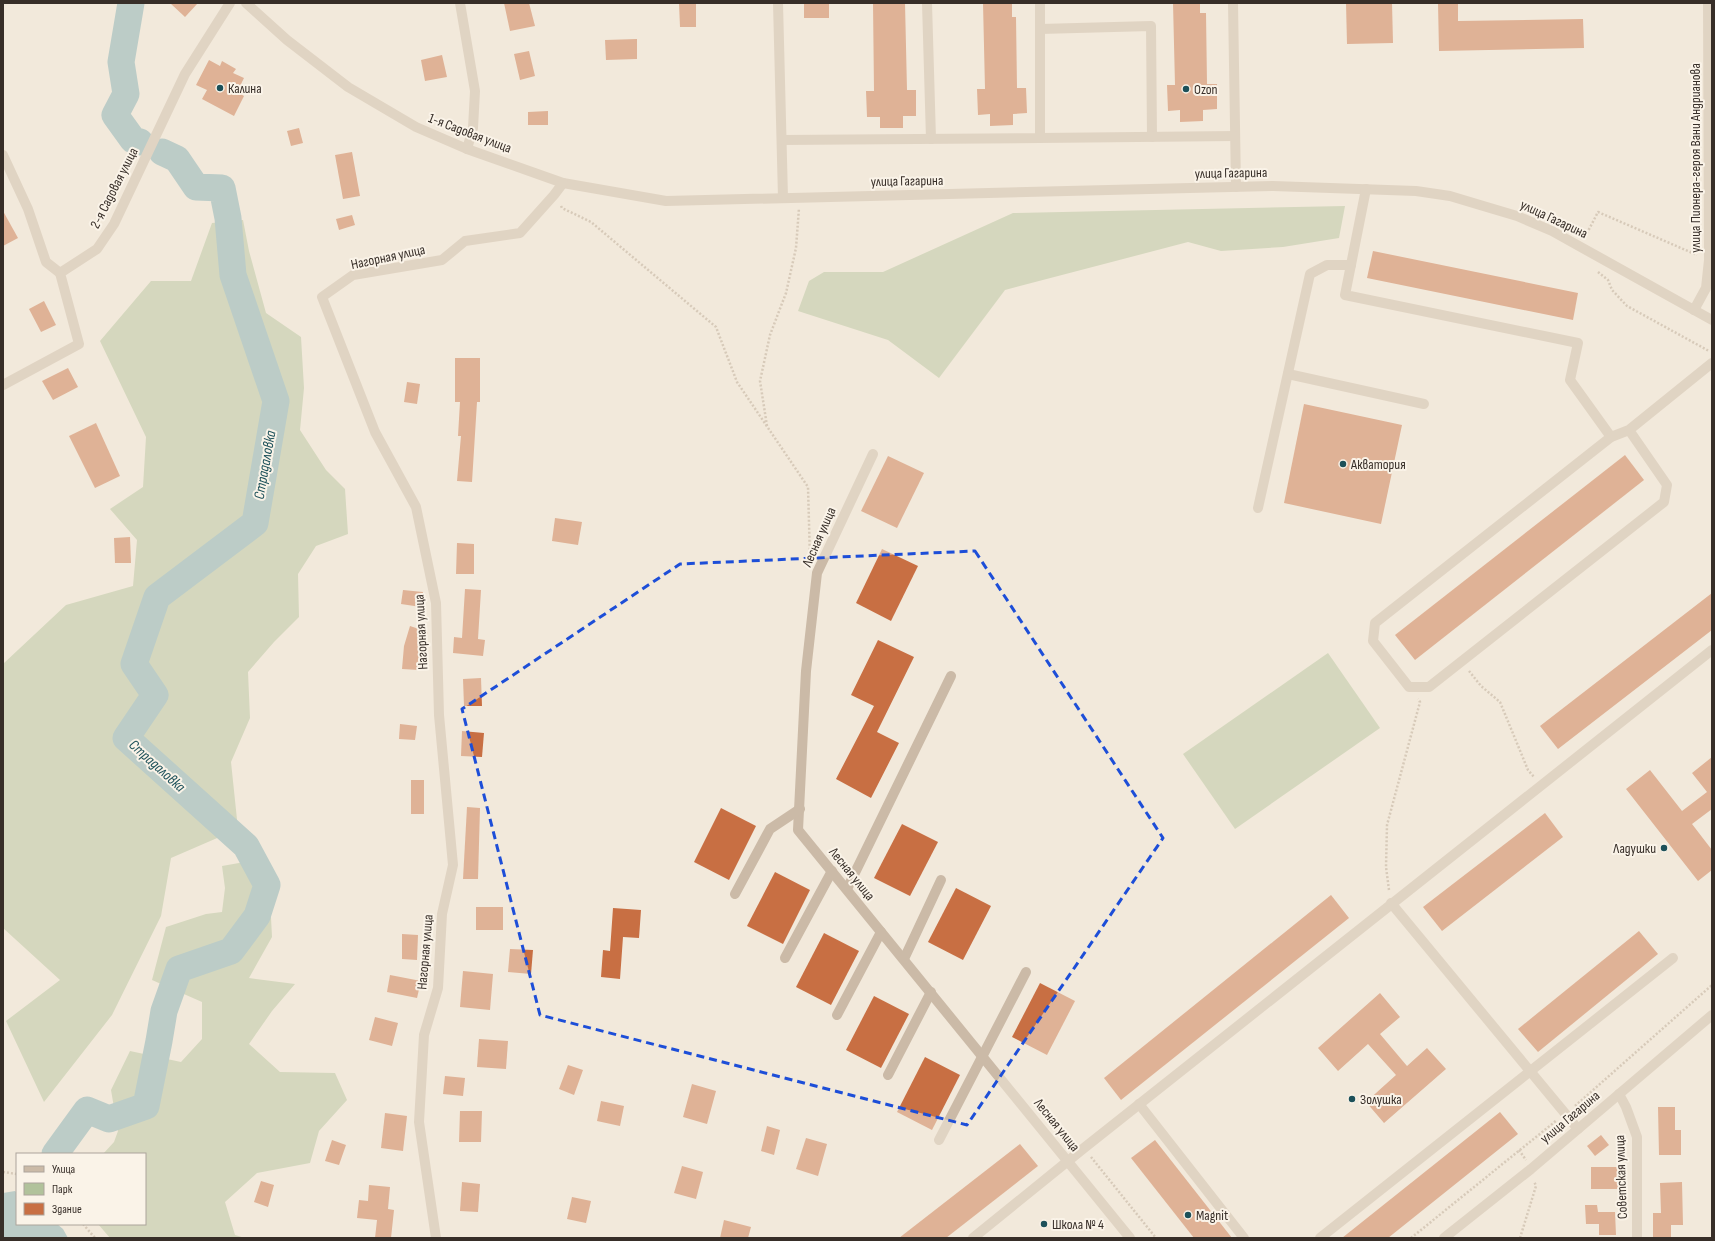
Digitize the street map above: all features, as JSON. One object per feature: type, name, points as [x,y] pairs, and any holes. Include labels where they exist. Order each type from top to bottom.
[{"type":"street","name":"2-я Садовая улица","points":[[60,273],[97,249],[114,224],[185,74],[230,3]]},
{"type":"street","name":"1-я Садовая улица","points":[[246,3],[287,40],[348,87],[416,128],[467,149],[563,183],[666,202],[720,199]]},
{"type":"street","points":[[460,3],[475,91],[473,128],[467,149]]},
{"type":"street","points":[[778,3],[783,198]]},
{"type":"street","points":[[927,3],[930,139]]},
{"type":"street","points":[[1040,3],[1040,138]]},
{"type":"street","points":[[1233,3],[1236,187]]},
{"type":"street","name":"улица Пионера-героя Вани Андрианова","points":[[1694,310],[1706,288],[1709,260],[1708,3]]},
{"type":"street","points":[[1040,29],[1151,26],[1152,137]]},
{"type":"street","points":[[782,140],[1235,136]]},
{"type":"street","points":[[3,155],[28,209],[46,262],[60,273],[79,344],[3,385]]},
{"type":"street","name":"Нагорная улица","points":[[436,1238],[419,1122],[424,1035],[438,988],[442,914],[453,865],[439,715],[436,603],[416,507],[375,432],[322,297],[353,275],[442,260],[465,240],[520,233],[563,183]]},
{"type":"street","name":"улица Гагарина","points":[[720,199],[1273,186],[1416,191],[1450,196],[1517,216],[1552,231],[1712,320]]},
{"type":"street","points":[[1366,189],[1345,295],[1578,343],[1570,380],[1611,437]]},
{"type":"street","points":[[1258,508],[1310,274],[1327,265],[1351,265]]},
{"type":"street","points":[[1629,430],[1667,485],[1664,502],[1429,687],[1409,687],[1373,641],[1375,623],[1611,437],[1629,430],[1712,363]]},
{"type":"street","points":[[1288,374],[1424,404]]},
{"type":"street","name":"Лесная улица","points":[[873,454],[817,573],[806,671],[798,830],[1130,1238]]},
{"type":"street","points":[[973,1238],[1068,1160],[1712,650]]},
{"type":"street","points":[[847,889],[950,676]]},
{"type":"street","points":[[735,894],[770,830],[800,810]]},
{"type":"street","points":[[785,958],[832,871]]},
{"type":"street","points":[[904,959],[941,880]]},
{"type":"street","points":[[1391,903],[1578,1129]]},
{"type":"street","points":[[837,1015],[881,932]]},
{"type":"street","points":[[1320,1238],[1673,958]]},
{"type":"street","points":[[938,1140],[1026,972]]},
{"type":"street","points":[[888,1075],[931,992]]},
{"type":"street","name":"улица Гагарина","points":[[1444,1238],[1531,1169],[1712,1015]]},
{"type":"street","name":"Советская улица","points":[[1619,1094],[1626,1107],[1637,1137],[1637,1238]]},
{"type":"street","points":[[1139,1104],[1244,1238]]},
{"type":"path","points":[[554,195],[562,208],[591,222],[716,327],[737,382],[808,487],[810,561]]},
{"type":"path","points":[[767,427],[760,381],[770,335],[786,293],[796,248],[800,198]]},
{"type":"path","points":[[1461,662],[1481,686],[1500,702],[1528,770],[1541,785]]},
{"type":"path","points":[[1391,903],[1386,867],[1387,825],[1420,702],[1409,687]]},
{"type":"path","points":[[1084,1148],[1156,1238]]},
{"type":"path","points":[[1520,1150],[1531,1169],[1536,1186],[1520,1238]]},
{"type":"path","points":[[3,1172],[16,1174]]},
{"type":"path","points":[[84,1225],[95,1238]]},
{"type":"highlighted area","points":[[975,551],[1163,838],[967,1125],[540,1015],[462,709],[680,564]]},
{"type":"green space","points":[[1345,206],[1339,238],[1283,247],[1221,251],[1188,242],[1005,290],[939,378],[888,340],[798,311],[809,281],[824,272],[883,272],[1013,213]]},
{"type":"green space","points":[[243,220],[249,251],[266,313],[301,337],[304,388],[300,430],[326,470],[345,489],[348,534],[316,546],[298,574],[299,617],[274,642],[248,672],[250,718],[231,762],[238,829],[171,858],[161,916],[112,1015],[44,1102],[6,1021],[60,980],[3,928],[3,664],[66,605],[133,586],[137,540],[110,509],[143,487],[146,437],[100,341],[151,281],[191,281],[212,223]]},
{"type":"green space","points":[[1328,653],[1380,728],[1235,829],[1183,754]]},
{"type":"green space","points":[[268,858],[272,937],[249,978],[295,984],[272,1011],[249,1044],[280,1072],[335,1073],[347,1100],[319,1131],[310,1163],[257,1173],[225,1202],[235,1235],[245,1238],[110,1238],[99,1225],[146,1225],[146,1153],[104,1153],[114,1142],[118,1131],[111,1090],[130,1051],[181,1062],[202,1039],[202,1002],[152,980],[166,927],[206,914],[222,912],[225,888],[222,866]]},
{"type":"water","points":[[16,1192],[16,1225],[58,1225],[63,1229],[68,1238],[3,1238],[3,1193]]},
{"type":"building","points":[[170,3],[198,3],[185,17]]},
{"type":"building","points":[[504,3],[529,3],[535,26],[510,31]]},
{"type":"building","points":[[679,3],[696,3],[696,27],[680,27]]},
{"type":"building","points":[[804,3],[829,3],[829,18],[804,18]]},
{"type":"building","points":[[873,3],[905,3],[907,90],[916,90],[916,116],[903,116],[903,128],[880,128],[880,117],[867,117],[866,91],[874,91]]},
{"type":"building","points":[[983,3],[1012,3],[1012,17],[1016,17],[1017,88],[1026,88],[1027,113],[1013,114],[1013,125],[990,126],[990,114],[978,115],[977,89],[985,89]]},
{"type":"building","points":[[1173,3],[1200,3],[1200,13],[1206,13],[1207,84],[1217,84],[1217,109],[1203,110],[1203,121],[1180,122],[1180,110],[1168,111],[1167,85],[1175,85]]},
{"type":"building","points":[[1346,3],[1392,3],[1393,43],[1347,44]]},
{"type":"building","points":[[1438,3],[1458,3],[1458,21],[1583,19],[1584,48],[1439,51]]},
{"type":"building","points":[[637,39],[637,59],[606,60],[605,40]]},
{"type":"building","points":[[529,51],[535,76],[520,80],[514,54]]},
{"type":"building","points":[[442,55],[447,77],[425,81],[421,60]]},
{"type":"building","name":"Калина","points":[[209,60],[220,66],[222,61],[236,69],[233,73],[244,78],[237,92],[244,96],[234,116],[202,99],[207,90],[196,85]]},
{"type":"building","points":[[548,111],[548,125],[528,125],[528,112]]},
{"type":"building","points":[[299,128],[303,143],[291,146],[287,131]]},
{"type":"building","points":[[352,152],[360,196],[343,199],[335,155]]},
{"type":"building","points":[[3,211],[18,238],[3,246]]},
{"type":"building","points":[[352,215],[355,225],[339,230],[336,219]]},
{"type":"building","points":[[1373,251],[1578,293],[1573,320],[1367,278]]},
{"type":"building","points":[[44,301],[56,325],[41,332],[29,309]]},
{"type":"building","points":[[455,358],[480,358],[480,402],[477,402],[472,482],[457,481],[461,436],[458,436],[460,402],[455,402]]},
{"type":"building","points":[[68,368],[78,387],[53,400],[42,381]]},
{"type":"building","points":[[407,382],[420,384],[417,404],[404,402]]},
{"type":"building","name":"Акватория","points":[[1304,404],[1402,425],[1381,524],[1284,503]]},
{"type":"building","points":[[96,423],[120,476],[95,488],[69,436]]},
{"type":"building","points":[[1625,455],[1644,480],[1415,660],[1395,635]]},
{"type":"building","points":[[888,456],[924,473],[897,528],[861,511]]},
{"type":"building","points":[[555,518],[582,522],[578,545],[552,541]]},
{"type":"building","points":[[130,537],[131,563],[115,563],[114,538]]},
{"type":"building","points":[[457,543],[474,544],[474,574],[456,574]]},
{"type":"building","points":[[882,549],[918,566],[891,621],[856,603]]},
{"type":"building","points":[[465,589],[481,590],[478,639],[485,640],[483,656],[453,653],[454,637],[462,638]]},
{"type":"building","points":[[403,590],[423,592],[421,607],[401,604]]},
{"type":"building","points":[[1712,593],[1712,630],[1558,749],[1540,726]]},
{"type":"building","points":[[410,626],[428,632],[420,656],[419,670],[402,669],[404,646]]},
{"type":"building","points":[[878,640],[914,657],[877,732],[899,743],[871,798],[836,779],[874,706],[851,695]]},
{"type":"building","points":[[481,678],[482,706],[464,706],[463,679]]},
{"type":"building","points":[[400,724],[417,726],[415,740],[399,739]]},
{"type":"building","points":[[462,731],[484,733],[482,757],[461,756]]},
{"type":"building","points":[[1712,757],[1712,809],[1692,824],[1712,850],[1712,870],[1698,881],[1626,789],[1650,770],[1682,811],[1707,792],[1692,773]]},
{"type":"building","points":[[411,780],[424,780],[424,814],[411,814]]},
{"type":"building","points":[[467,807],[480,808],[478,879],[463,879]]},
{"type":"building","points":[[721,808],[756,826],[729,880],[694,862]]},
{"type":"building","points":[[1545,813],[1563,837],[1442,931],[1423,907]]},
{"type":"building","points":[[902,824],[938,842],[910,896],[874,878]]},
{"type":"building","points":[[775,872],[810,890],[783,944],[747,926]]},
{"type":"building","points":[[956,888],[991,906],[963,960],[928,942]]},
{"type":"building","points":[[1331,895],[1349,918],[1121,1100],[1104,1078]]},
{"type":"building","points":[[476,907],[503,907],[503,930],[476,930]]},
{"type":"building","points":[[613,908],[641,910],[639,938],[623,937],[620,979],[601,977],[603,950],[610,951]]},
{"type":"building","points":[[1639,931],[1658,954],[1538,1052],[1518,1029]]},
{"type":"building","points":[[824,933],[859,951],[831,1005],[796,987]]},
{"type":"building","points":[[402,934],[418,935],[417,960],[402,959]]},
{"type":"building","points":[[510,949],[533,950],[531,974],[508,972]]},
{"type":"building","points":[[463,971],[493,974],[490,1010],[460,1007]]},
{"type":"building","points":[[390,975],[421,981],[417,998],[387,992]]},
{"type":"building","points":[[1040,983],[1075,1001],[1047,1055],[1012,1037]]},
{"type":"building","points":[[1380,993],[1400,1017],[1380,1034],[1407,1066],[1427,1048],[1446,1069],[1384,1123],[1366,1102],[1396,1075],[1368,1044],[1338,1071],[1318,1048]]},
{"type":"building","points":[[874,996],[909,1014],[881,1068],[846,1050]]},
{"type":"building","points":[[375,1017],[398,1023],[392,1046],[369,1040]]},
{"type":"building","points":[[479,1039],[508,1041],[506,1069],[477,1067]]},
{"type":"building","points":[[925,1057],[960,1075],[932,1130],[897,1112]]},
{"type":"building","points":[[568,1065],[583,1070],[574,1095],[559,1089]]},
{"type":"building","points":[[445,1076],[465,1078],[463,1096],[443,1094]]},
{"type":"building","points":[[692,1084],[716,1091],[707,1124],[683,1117]]},
{"type":"building","points":[[601,1101],[624,1106],[620,1126],[597,1121]]},
{"type":"building","points":[[1658,1107],[1675,1107],[1675,1130],[1681,1130],[1681,1155],[1659,1155]]},
{"type":"building","points":[[460,1111],[482,1111],[481,1142],[459,1142]]},
{"type":"building","points":[[1500,1112],[1518,1134],[1388,1238],[1342,1238]]},
{"type":"building","points":[[385,1113],[407,1116],[403,1151],[381,1148]]},
{"type":"building","points":[[767,1126],[780,1130],[774,1155],[761,1151]]},
{"type":"building","points":[[1601,1135],[1609,1145],[1595,1156],[1587,1146]]},
{"type":"building","points":[[806,1138],[827,1144],[818,1176],[796,1169]]},
{"type":"building","points":[[332,1140],[346,1145],[339,1165],[325,1161]]},
{"type":"building","points":[[1155,1140],[1232,1238],[1194,1238],[1131,1158]]},
{"type":"building","points":[[1020,1144],[1038,1166],[946,1238],[899,1238]]},
{"type":"building","points":[[682,1166],[703,1172],[696,1199],[674,1193]]},
{"type":"building","points":[[1591,1167],[1621,1167],[1621,1189],[1591,1189]]},
{"type":"building","points":[[261,1181],[274,1185],[268,1207],[254,1202]]},
{"type":"building","points":[[462,1182],[480,1184],[478,1212],[460,1211]]},
{"type":"building","points":[[1682,1182],[1683,1225],[1671,1225],[1671,1238],[1653,1238],[1653,1213],[1661,1213],[1660,1183]]},
{"type":"building","points":[[369,1185],[390,1187],[388,1209],[394,1210],[391,1238],[375,1238],[377,1220],[357,1218],[359,1200],[368,1201]]},
{"type":"building","points":[[572,1197],[591,1201],[586,1223],[567,1219]]},
{"type":"building","points":[[1585,1205],[1597,1205],[1598,1212],[1615,1212],[1616,1235],[1599,1235],[1599,1224],[1586,1224]]},
{"type":"building","points":[[724,1220],[751,1227],[748,1238],[720,1238]]},
{"type":"waterway","name":"Страдаловка","points":[[131,3],[121,62],[126,94],[115,115],[133,140],[140,142]]},
{"type":"waterway","name":"Страдаловка","points":[[56,1153],[87,1110],[109,1119],[146,1106],[164,1011],[179,969],[231,951],[257,916],[267,885],[246,846],[126,738],[155,695],[134,664],[157,597],[255,523],[276,401],[233,275],[228,218],[222,188],[196,187],[177,159],[162,152]]},
{"type":"place","name":"Калина","points":[[220,88]]},
{"type":"place","name":"Ozon","points":[[1186,89]]},
{"type":"place","name":"Акватория","points":[[1343,464]]},
{"type":"place","name":"Ладушки","points":[[1664,848]]},
{"type":"place","name":"Золушка","points":[[1352,1099]]},
{"type":"place","name":"Magnit","points":[[1188,1215]]},
{"type":"place","name":"Школа № 4","points":[[1044,1224]]}]
